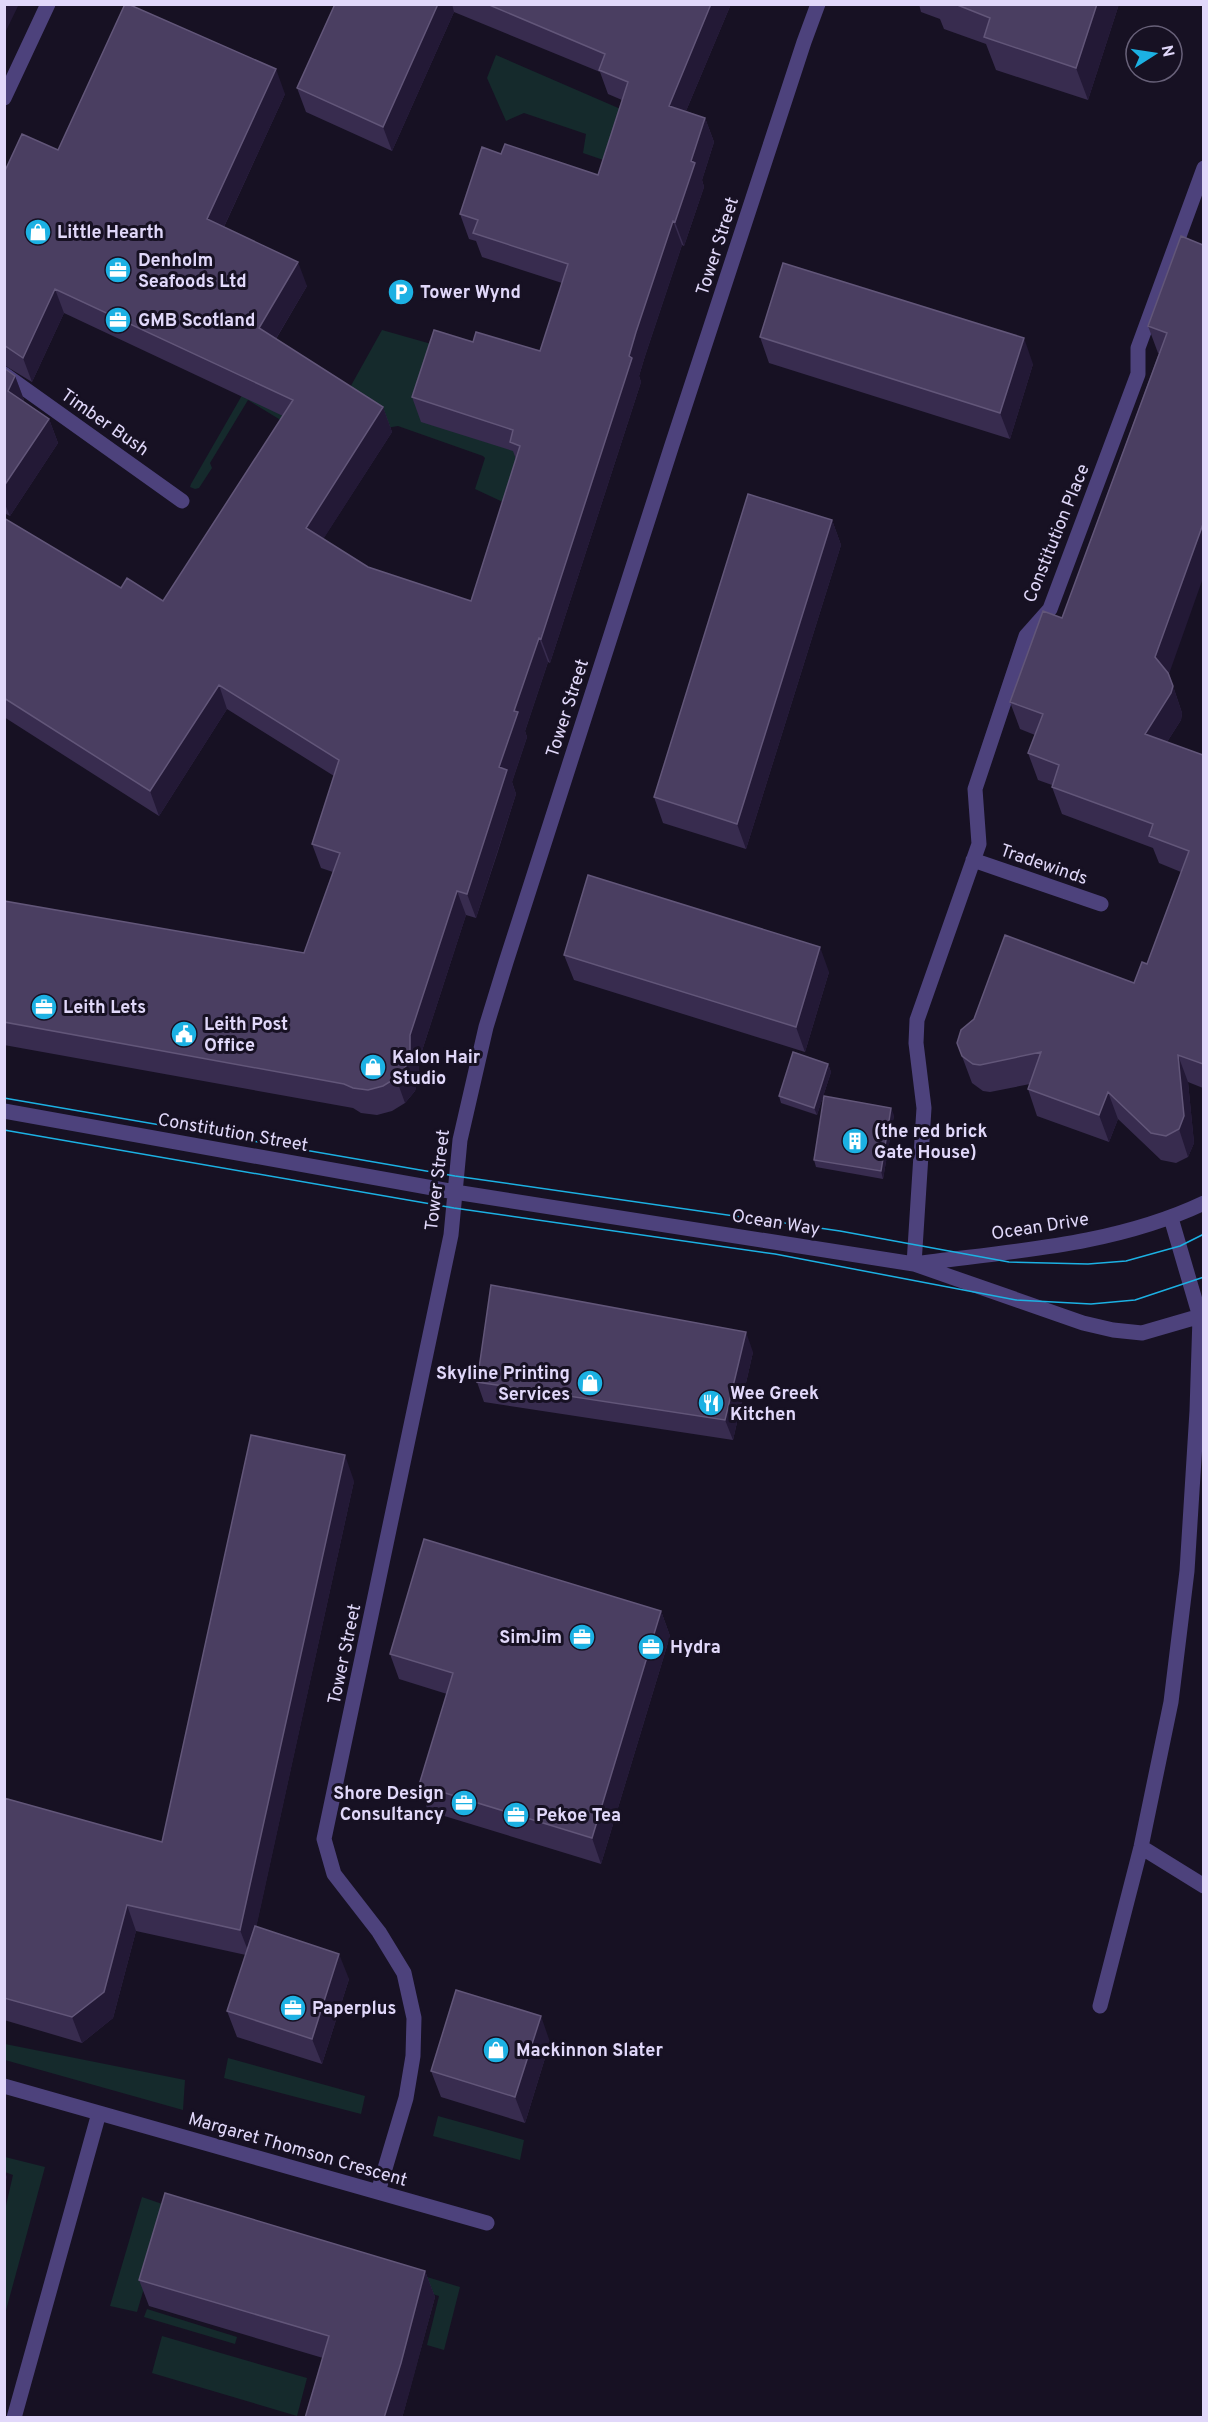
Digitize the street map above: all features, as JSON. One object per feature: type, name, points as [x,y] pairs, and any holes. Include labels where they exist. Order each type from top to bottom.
[{"type":"street","points":[[4,98],[48,4]]},
{"type":"street","name":"Tower Street","points":[[378,2192],[406,2098],[413,2056],[414,2018],[404,1973],[379,1932],[334,1874],[324,1839],[451,1235],[460,1140],[486,1028],[506,962],[667,459],[818,4]]},
{"type":"street","name":"Constitution Place","points":[[914,1264],[924,1108],[916,1043],[916,1020],[979,844],[975,789],[1026,636],[1050,609],[1138,374],[1138,348],[1203,168]]},
{"type":"street","name":"Timber Bush","points":[[4,374],[182,501]]},
{"type":"street","name":"Tradewinds","points":[[973,860],[1101,904]]},
{"type":"street","name":"Constitution Street","points":[[4,1111],[455,1192]]},
{"type":"street","name":"Ocean Way","points":[[455,1192],[914,1264],[1083,1323],[1113,1330],[1142,1333],[1202,1316]]},
{"type":"street","name":"Ocean Drive","points":[[914,1264],[1074,1243],[1171,1218],[1203,1203]]},
{"type":"street","points":[[1100,2007],[1141,1847],[1171,1702],[1187,1571],[1202,1316],[1171,1218]]},
{"type":"street","points":[[1141,1847],[1203,1886]]},
{"type":"street","name":"Margaret Thomson Crescent","points":[[4,2086],[487,2223]]},
{"type":"street","points":[[14,2418],[99,2113]]},
{"type":"green space","points":[[496,55],[639,117],[618,165],[583,153],[586,134],[524,113],[506,121],[487,78]]},
{"type":"green space","points":[[382,330],[463,353],[450,430],[523,451],[505,503],[475,489],[485,458],[483,456],[398,426],[386,428],[343,400]]},
{"type":"green space","points":[[260,364],[292,427],[248,400],[210,463],[212,468],[199,488],[190,487],[191,484]]},
{"type":"green space","points":[[5,2044],[185,2080],[183,2110],[5,2060]]},
{"type":"green space","points":[[228,2058],[365,2096],[361,2114],[224,2078]]},
{"type":"green space","points":[[438,2116],[524,2140],[520,2160],[433,2136]]},
{"type":"green space","points":[[5,2157],[45,2167],[5,2314],[5,2210],[13,2175],[5,2172]]},
{"type":"green space","points":[[142,2197],[168,2206],[137,2312],[110,2306]]},
{"type":"green space","points":[[298,2238],[460,2287],[444,2350],[427,2345],[439,2296],[296,2253]]},
{"type":"green space","points":[[147,2309],[237,2337],[235,2344],[144,2317]]},
{"type":"green space","points":[[162,2336],[307,2378],[297,2416],[152,2373]]},
{"type":"building","points":[[125,4],[276,69],[207,219],[298,262],[259,328],[383,407],[306,528],[368,567],[471,601],[520,446],[510,442],[513,430],[412,397],[434,330],[473,342],[476,332],[540,351],[568,264],[473,233],[478,220],[460,214],[482,147],[501,154],[505,144],[598,175],[628,82],[599,70],[605,54],[487,4],[711,4],[669,106],[705,118],[691,161],[695,163],[636,332],[629,356],[632,358],[541,639],[539,638],[514,711],[518,712],[499,767],[507,770],[467,894],[457,891],[410,1035],[410,1052],[406,1066],[396,1078],[383,1086],[368,1090],[4,1022],[4,901],[304,953],[340,853],[312,844],[339,760],[219,685],[150,791],[4,698],[4,518],[121,588],[127,578],[163,601],[293,400],[55,289],[23,358],[4,345],[4,173],[22,134],[58,150]]},
{"type":"building","points":[[335,4],[438,4],[383,127],[297,88]]},
{"type":"building","points":[[955,4],[1097,4],[1076,68],[984,37],[990,18]]},
{"type":"building","points":[[1181,236],[1203,245],[1203,524],[1155,657],[1168,673],[1173,686],[1145,734],[1203,755],[1203,1064],[1178,1055],[1184,1116],[1179,1129],[1166,1136],[1151,1133],[1108,1092],[1099,1115],[1028,1089],[1041,1052],[980,1065],[973,1064],[962,1056],[957,1043],[961,1030],[974,1019],[1005,935],[1134,983],[1142,962],[1147,964],[1189,851],[1149,836],[1153,824],[1052,787],[1059,765],[1028,753],[1043,714],[1010,702],[1043,611],[1062,618],[1167,333],[1148,326]]},
{"type":"building","points":[[783,263],[1024,338],[1000,413],[760,337]]},
{"type":"building","points":[[4,368],[15,376],[8,391],[49,419],[4,486]]},
{"type":"building","points":[[748,494],[832,520],[737,824],[654,797]]},
{"type":"building","points":[[588,875],[820,947],[796,1027],[564,955]]},
{"type":"building","points":[[793,1052],[828,1064],[814,1108],[779,1096]]},
{"type":"building","name":"(the red brick Gate House)","points":[[824,1096],[891,1108],[881,1171],[814,1160]]},
{"type":"building","points":[[491,1285],[746,1332],[725,1420],[477,1382]]},
{"type":"building","points":[[251,1435],[345,1455],[240,1930],[127,1905],[104,1992],[72,2017],[4,1998],[4,1798],[162,1842]]},
{"type":"building","points":[[424,1539],[661,1611],[592,1838],[419,1785],[453,1673],[390,1654]]},
{"type":"building","name":"Paperplus","points":[[255,1926],[339,1954],[312,2039],[227,2011]]},
{"type":"building","points":[[456,1990],[541,2016],[515,2097],[431,2071]]},
{"type":"building","points":[[165,2193],[425,2271],[384,2418],[305,2418],[329,2336],[139,2280]]},
{"type":"tram line","points":[[4,1098],[455,1176],[840,1231],[1009,1262],[1088,1264],[1126,1261],[1180,1246],[1204,1234]]},
{"type":"tram line","points":[[4,1130],[454,1208],[775,1254],[1016,1300],[1091,1304],[1135,1300],[1204,1277]]},
{"type":"place","name":"Little Hearth","points":[[38,232]]},
{"type":"place","name":"Denholm Seafoods Ltd","points":[[118,270]]},
{"type":"place","name":"Tower Wynd","points":[[401,292]]},
{"type":"place","name":"GMB Scotland","points":[[118,320]]},
{"type":"place","name":"Leith Lets","points":[[44,1007]]},
{"type":"place","name":"Leith Post Office","points":[[184,1034]]},
{"type":"place","name":"Kalon Hair Studio","points":[[373,1067]]},
{"type":"place","name":"(the red brick Gate House)","points":[[855,1141]]},
{"type":"place","name":"Skyline Printing Services","points":[[590,1383]]},
{"type":"place","name":"Wee Greek Kitchen","points":[[711,1403]]},
{"type":"place","name":"SimJim","points":[[582,1637]]},
{"type":"place","name":"Hydra","points":[[651,1647]]},
{"type":"place","name":"Shore Design Consultancy","points":[[464,1803]]},
{"type":"place","name":"Pekoe Tea","points":[[516,1815]]},
{"type":"place","name":"Paperplus","points":[[293,2008]]},
{"type":"place","name":"Mackinnon Slater","points":[[496,2050]]}]
